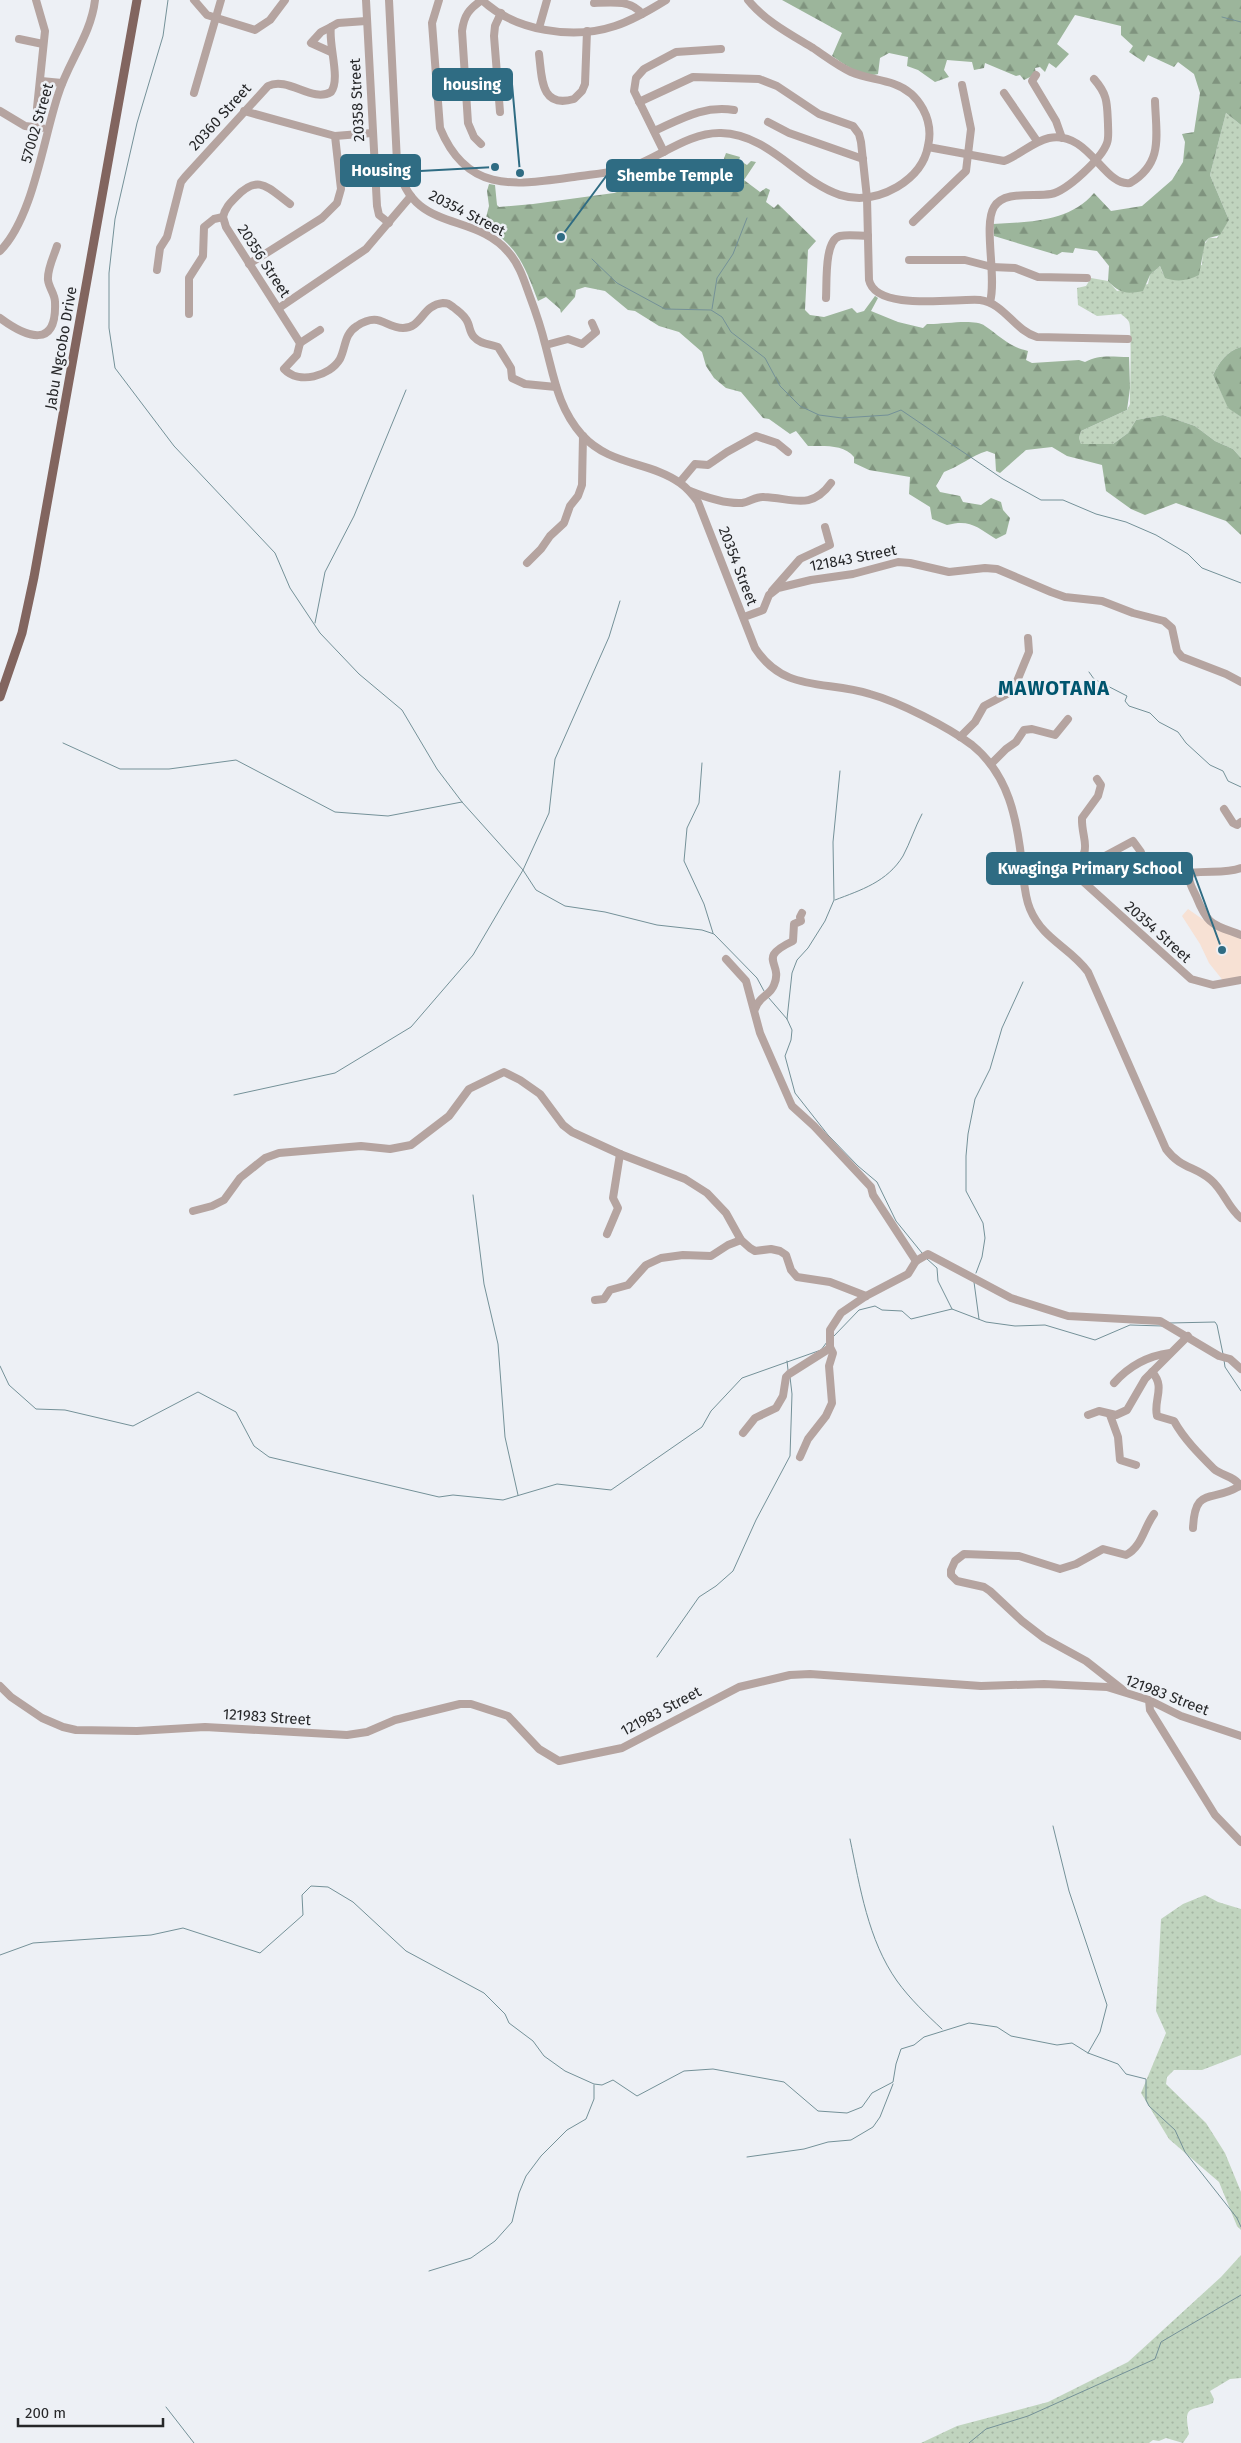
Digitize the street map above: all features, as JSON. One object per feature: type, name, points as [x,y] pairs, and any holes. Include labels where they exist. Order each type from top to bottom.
[{"type":"main road","name":"Jabu Ngcobo Drive","points":[[0,697],[20,640],[34,577],[137,0]]},
{"type":"street","points":[[36,0],[45,27],[37,108],[39,127]]},
{"type":"street","name":"57002 Street","points":[[0,251],[10,238],[25,207],[34,183],[62,83],[90,25],[95,0]]},
{"type":"street","points":[[194,0],[207,15],[255,30],[270,20],[285,0]]},
{"type":"street","points":[[194,93],[221,0]]},
{"type":"street","name":"20358 Street","points":[[366,0],[377,206],[379,215],[389,223]]},
{"type":"street","name":"20354 Street","points":[[389,0],[398,162],[400,175],[411,196],[428,212],[488,236],[509,253],[525,283],[546,345],[556,387],[566,412],[583,436],[615,458],[680,482],[698,502],[761,657],[782,676],[799,682],[859,691],[882,697],[960,737],[991,764],[1004,786],[1013,808],[1026,897],[1033,915],[1050,938],[1080,962],[1091,976],[1166,1149],[1181,1164],[1212,1182],[1241,1218]]},
{"type":"street","points":[[439,0],[432,23],[437,116],[446,142],[468,168],[489,179],[506,184],[522,183],[620,170],[705,134],[730,133],[761,144],[828,191],[842,195],[867,198],[886,193],[909,178],[922,164],[930,135],[928,119],[921,105],[911,94],[896,84],[850,72],[767,18],[748,0]]},
{"type":"street","points":[[481,144],[474,137],[468,123],[462,31],[465,16],[471,7],[482,0],[501,13],[523,24],[565,32],[613,27],[642,14],[666,0]]},
{"type":"street","points":[[540,28],[547,0]]},
{"type":"street","points":[[594,3],[627,1],[636,5],[642,14]]},
{"type":"street","points":[[500,112],[494,36],[496,21],[501,13]]},
{"type":"street","points":[[332,52],[312,43],[321,32],[338,23],[366,21]]},
{"type":"street","name":"20360 Street","points":[[157,270],[160,248],[167,237],[181,182],[265,89],[274,84],[322,95],[331,92],[334,87],[335,78],[331,27]]},
{"type":"street","points":[[539,54],[542,84],[546,93],[555,99],[574,99],[585,84],[587,31]]},
{"type":"street","points":[[19,39],[43,44]]},
{"type":"street","points":[[664,152],[634,91],[634,83],[644,69],[676,52],[721,49]]},
{"type":"street","points":[[1036,75],[1032,81],[1056,122],[1062,138]]},
{"type":"street","points":[[639,102],[693,77],[767,81],[819,114],[853,126],[860,134],[867,198],[869,280],[872,288],[879,293],[914,302],[977,300],[990,302],[1026,332],[1037,337],[1128,338]]},
{"type":"street","points":[[990,302],[993,289],[990,221],[991,212],[996,204],[1009,197],[1058,192],[1071,183],[1104,149],[1108,140],[1107,107],[1104,92],[1094,79]]},
{"type":"street","points":[[41,80],[62,83]]},
{"type":"street","points":[[913,222],[964,174],[969,156],[971,129],[962,85]]},
{"type":"street","points":[[1004,93],[1037,141]]},
{"type":"street","points":[[928,147],[1004,161],[1014,157],[1037,141],[1062,138],[1079,144],[1122,183],[1130,183],[1151,164],[1156,154],[1155,101]]},
{"type":"street","points":[[0,104],[8,116]]},
{"type":"street","points":[[654,131],[700,111],[719,108],[734,110]]},
{"type":"street","points":[[244,111],[335,136],[372,134]]},
{"type":"street","points":[[0,112],[25,126],[49,130]]},
{"type":"street","points":[[768,122],[789,133],[863,159]]},
{"type":"street","points":[[249,264],[322,218],[337,203],[341,189],[335,136]]},
{"type":"street","name":"20356 Street","points":[[290,204],[261,185],[252,184],[245,188],[231,202],[223,217],[226,227],[300,343]]},
{"type":"street","points":[[278,308],[366,250],[411,196]]},
{"type":"street","points":[[189,314],[189,278],[203,256],[204,227],[214,219],[223,217]]},
{"type":"street","points":[[826,298],[829,248],[833,240],[840,236],[868,236]]},
{"type":"street","points":[[0,318],[16,330],[33,336],[43,336],[51,330],[54,326],[55,300],[48,280],[57,246]]},
{"type":"street","points":[[909,260],[961,260],[992,267],[1009,266],[1044,277],[1087,278]]},
{"type":"street","points":[[320,330],[300,343],[297,355],[284,369],[290,374],[303,378],[323,374],[339,360],[346,337],[359,324],[381,319],[401,328],[409,328],[416,324],[432,306],[448,303],[465,317],[474,337],[483,344],[498,347],[511,368],[512,378],[525,384],[556,387]]},
{"type":"street","points":[[546,345],[568,339],[582,344],[596,332],[592,323]]},
{"type":"street","points":[[526,563],[541,549],[554,531],[564,523],[570,506],[578,496],[582,477],[583,436]]},
{"type":"street","points":[[680,482],[695,464],[708,465],[756,436],[777,443],[788,452]]},
{"type":"street","points":[[690,492],[740,503],[762,497],[798,502],[816,498],[831,484]]},
{"type":"street","points":[[744,617],[763,610],[774,587],[800,560],[830,545],[825,527]]},
{"type":"street","name":"121843 Street","points":[[771,593],[778,588],[811,580],[853,574],[898,562],[949,572],[985,568],[997,569],[1065,597],[1102,601],[1133,613],[1164,621],[1172,628],[1177,651],[1183,658],[1226,674],[1241,682]]},
{"type":"street","points":[[960,737],[975,722],[984,706],[1009,693],[1015,686],[1029,652],[1028,638]]},
{"type":"street","points":[[991,764],[1004,750],[1016,742],[1024,730],[1032,729],[1055,735],[1068,719]]},
{"type":"street","points":[[1076,862],[1083,856],[1086,848],[1082,818],[1100,792],[1101,785],[1097,779]]},
{"type":"street","points":[[1224,809],[1233,823],[1237,825],[1241,822]]},
{"type":"street","points":[[1022,862],[1058,862],[1066,866],[1105,856],[1133,841],[1141,852],[1138,861]]},
{"type":"street","name":"20354 Street","points":[[1066,866],[1192,979],[1213,986],[1241,980]]},
{"type":"street","points":[[1241,868],[1230,872],[1191,873],[1189,881],[1206,919],[1241,935]]},
{"type":"street","points":[[754,1011],[757,1002],[774,987],[776,975],[772,960],[774,954],[780,947],[793,941],[794,924],[801,921],[802,913]]},
{"type":"street","points":[[726,958],[744,976],[764,1044],[792,1106],[814,1126],[871,1187],[874,1195],[921,1257],[942,1260],[1011,1298],[1068,1316],[1166,1325],[1188,1336],[1219,1356],[1230,1359],[1241,1369]]},
{"type":"street","points":[[193,1211],[212,1206],[224,1200],[243,1175],[265,1158],[279,1153],[361,1146],[390,1148],[411,1145],[449,1116],[469,1088],[504,1072],[520,1080],[540,1094],[568,1129],[620,1154],[686,1179],[707,1193],[726,1213],[741,1240],[755,1251],[771,1249],[783,1253],[791,1270],[800,1278],[830,1282],[866,1296]]},
{"type":"street","points":[[607,1234],[618,1208],[613,1198],[620,1154]]},
{"type":"street","points":[[595,1300],[604,1299],[610,1290],[628,1285],[643,1268],[653,1261],[682,1255],[711,1256],[728,1245],[741,1240]]},
{"type":"street","points":[[744,1433],[755,1418],[776,1408],[783,1396],[786,1377],[789,1374],[823,1354],[829,1342],[830,1330],[842,1313],[866,1296],[908,1274],[921,1257]]},
{"type":"street","points":[[1088,1415],[1099,1411],[1116,1415],[1127,1410],[1140,1386],[1188,1336]]},
{"type":"street","points":[[800,1457],[808,1439],[826,1416],[832,1403],[829,1366],[833,1353],[829,1342]]},
{"type":"street","points":[[1114,1383],[1122,1374],[1136,1364],[1153,1356],[1170,1353]]},
{"type":"street","points":[[1152,1372],[1156,1376],[1160,1391],[1157,1416],[1174,1421],[1182,1436],[1215,1470],[1237,1481],[1241,1486],[1227,1493],[1200,1500],[1195,1506],[1193,1528]]},
{"type":"street","points":[[1110,1415],[1118,1437],[1120,1460],[1136,1465]]},
{"type":"street","points":[[1125,1691],[1086,1661],[1044,1638],[984,1587],[957,1581],[951,1575],[951,1570],[955,1560],[964,1554],[1019,1556],[1058,1569],[1076,1564],[1104,1550],[1126,1555],[1138,1546],[1145,1526],[1154,1514]]},
{"type":"street","name":"121983 Street","points":[[0,1686],[22,1705],[52,1723],[69,1729],[105,1731],[205,1727],[347,1735],[363,1733],[395,1720],[460,1704],[471,1704],[508,1716],[539,1749],[559,1761],[622,1748],[739,1687],[790,1674],[854,1676],[981,1686],[1044,1684],[1096,1686],[1125,1691],[1182,1716],[1241,1736]]},
{"type":"street","points":[[1149,1700],[1149,1708],[1154,1717],[1192,1775],[1209,1806],[1241,1842]]},
{"type":"shaded area","points":[[1188,909],[1215,928],[1241,939],[1241,977],[1225,983],[1209,963],[1200,944],[1182,916]]},
{"type":"green space","points":[[782,0],[1241,0],[1241,125],[1226,113],[1210,175],[1229,220],[1220,235],[1209,238],[1205,242],[1199,275],[1186,280],[1169,279],[1165,278],[1160,266],[1150,275],[1143,291],[1124,292],[1108,281],[1109,266],[1097,251],[1075,248],[1073,253],[1062,252],[1057,255],[994,236],[993,224],[1048,219],[1073,210],[1094,193],[1111,211],[1142,206],[1172,180],[1183,162],[1185,142],[1182,134],[1194,132],[1200,93],[1194,74],[1178,62],[1174,67],[1148,55],[1144,62],[1129,52],[1133,46],[1121,35],[1121,26],[1075,15],[1057,44],[1069,54],[1056,68],[1049,63],[1045,72],[1040,67],[1035,68],[1036,74],[1024,80],[1020,75],[1016,76],[985,63],[984,68],[974,70],[972,62],[947,60],[944,70],[949,77],[935,82],[918,70],[907,66],[908,57],[889,53],[880,58],[878,74],[872,75],[860,73],[832,56],[842,33]]},
{"type":"green space","points":[[1226,113],[1241,125],[1241,347],[1232,351],[1224,358],[1213,375],[1228,407],[1241,417],[1241,458],[1233,449],[1215,441],[1195,426],[1163,415],[1136,420],[1128,433],[1113,444],[1081,444],[1079,438],[1081,431],[1127,410],[1130,404],[1130,327],[1127,319],[1121,314],[1097,316],[1078,305],[1077,288],[1086,286],[1091,278],[1108,281],[1117,291],[1148,284],[1150,275],[1160,266],[1163,274],[1202,265],[1203,246],[1209,238],[1217,238],[1229,220],[1210,175]]},
{"type":"green space","points":[[726,153],[740,157],[739,160],[747,165],[751,161],[756,162],[744,180],[760,192],[766,188],[770,190],[766,202],[774,208],[778,204],[816,241],[808,250],[805,310],[810,315],[824,317],[852,308],[857,313],[864,311],[875,296],[878,298],[871,311],[898,322],[923,328],[927,324],[966,322],[985,326],[1010,344],[1028,351],[1026,360],[1032,363],[1079,360],[1085,362],[1101,357],[1129,357],[1130,388],[1127,410],[1081,431],[1079,438],[1081,444],[1113,444],[1128,433],[1136,420],[1163,415],[1195,426],[1215,441],[1233,449],[1241,458],[1241,535],[1226,521],[1176,503],[1145,515],[1131,509],[1106,491],[1102,465],[1067,456],[1052,447],[1026,450],[1000,473],[996,471],[995,454],[987,451],[944,472],[936,486],[940,492],[960,496],[963,502],[981,505],[991,498],[1001,502],[1003,510],[1010,518],[1006,534],[996,539],[973,525],[955,523],[947,525],[932,519],[930,507],[909,494],[910,477],[869,470],[854,463],[854,457],[850,453],[839,448],[808,446],[796,431],[790,434],[769,419],[763,418],[741,392],[726,388],[714,378],[706,366],[702,352],[679,332],[659,326],[635,311],[628,310],[605,291],[585,287],[576,290],[575,297],[561,313],[560,309],[546,297],[538,301],[524,266],[518,257],[505,241],[484,225],[489,206],[487,191],[489,184],[495,185],[497,205],[499,207],[614,193],[658,178],[660,186],[672,184],[685,178],[691,185],[702,180],[698,172],[704,168],[707,175],[714,173],[714,167],[722,164]]},
{"type":"green space","points":[[1241,347],[1241,417],[1228,408],[1213,375],[1224,358],[1232,351]]},
{"type":"green space","points":[[1205,1895],[1218,1902],[1241,1909],[1241,2055],[1202,2070],[1174,2070],[1167,2077],[1166,2084],[1206,2123],[1225,2153],[1241,2192],[1241,2230],[1237,2226],[1219,2182],[1169,2139],[1141,2093],[1166,2033],[1156,2011],[1161,1919],[1183,1904]]},
{"type":"green space","points":[[1241,2255],[1241,2378],[1230,2379],[1210,2391],[1214,2399],[1213,2403],[1190,2410],[1187,2417],[1189,2434],[1183,2443],[1166,2438],[1159,2441],[1153,2440],[1149,2443],[921,2443],[957,2426],[1048,2402],[1128,2362],[1221,2277]]},
{"type":"waterway","points":[[168,0],[163,36],[137,123],[115,219],[109,273],[109,328],[115,368],[174,446],[275,553],[290,588],[320,633],[359,674],[402,710],[437,769],[462,802],[523,870],[536,890],[565,906],[605,912],[657,925],[702,930],[714,934],[757,978],[764,991]]},
{"type":"waterway","points":[[1222,17],[1241,22]]},
{"type":"waterway","points":[[712,309],[717,278],[733,254],[747,218]]},
{"type":"waterway","points":[[592,259],[617,283],[665,309],[711,310],[722,317],[731,332],[765,358],[780,386],[800,406],[819,415],[842,418],[888,415],[901,410],[1003,479],[1041,500],[1063,500],[1096,514],[1126,522],[1156,535],[1188,554],[1202,568],[1241,583]]},
{"type":"waterway","points":[[315,623],[325,572],[354,516],[406,390]]},
{"type":"waterway","points":[[234,1095],[335,1073],[411,1027],[473,955],[523,870],[549,813],[555,759],[609,637],[620,601]]},
{"type":"waterway","points":[[1089,672],[1094,679],[1127,696],[1125,701],[1129,706],[1150,713],[1159,722],[1178,732],[1186,743],[1210,765],[1223,771],[1228,781],[1241,787]]},
{"type":"waterway","points":[[63,743],[120,769],[169,769],[236,760],[335,812],[388,816],[462,802]]},
{"type":"waterway","points":[[702,763],[699,803],[687,828],[684,861],[704,904],[713,933]]},
{"type":"waterway","points":[[787,1019],[792,973],[797,960],[808,948],[825,921],[834,900],[833,842],[840,771]]},
{"type":"waterway","points":[[835,900],[873,884],[897,865],[922,814]]},
{"type":"waterway","points":[[976,1273],[982,1257],[985,1238],[983,1223],[966,1191],[968,1134],[975,1099],[990,1069],[1002,1028],[1023,982]]},
{"type":"waterway","points":[[768,997],[787,1019],[792,1030],[791,1040],[785,1056],[795,1093],[828,1135],[858,1166],[877,1182],[896,1221],[922,1253]]},
{"type":"waterway","points":[[473,1195],[484,1284],[498,1344],[505,1437],[518,1495]]},
{"type":"waterway","points":[[926,1258],[937,1268],[938,1281],[952,1309]]},
{"type":"waterway","points":[[974,1282],[979,1319]]},
{"type":"waterway","points":[[834,1336],[859,1310],[875,1306],[882,1310],[902,1311],[911,1319],[952,1309],[986,1322],[1015,1326],[1045,1325],[1095,1340],[1130,1325],[1162,1326]]},
{"type":"waterway","points":[[1170,1323],[1215,1322],[1223,1354]]},
{"type":"waterway","points":[[0,1366],[9,1385],[36,1409],[65,1410],[133,1426],[198,1392],[236,1412],[254,1446],[269,1457],[439,1497],[453,1495],[503,1500],[557,1484],[611,1490],[702,1427],[711,1411],[742,1378],[821,1350],[827,1342]]},
{"type":"waterway","points":[[1224,1360],[1225,1367],[1241,1391]]},
{"type":"waterway","points":[[787,1361],[788,1370]]},
{"type":"waterway","points":[[657,1657],[699,1597],[716,1586],[733,1571],[756,1520],[790,1456],[792,1394],[790,1377]]},
{"type":"waterway","points":[[1053,1826],[1069,1891],[1107,2005],[1100,2032],[1088,2053]]},
{"type":"waterway","points":[[850,1839],[866,1913],[887,1965],[902,1988],[942,2029]]},
{"type":"waterway","points":[[0,1955],[33,1943],[151,1935],[183,1928],[260,1953],[303,1915],[302,1895],[311,1886],[328,1887],[353,1902],[406,1951],[484,1993],[505,2014],[509,2023],[533,2041],[544,2056],[565,2071],[594,2084],[602,2085],[613,2080],[637,2096],[684,2071],[713,2069],[784,2082],[818,2111],[847,2113],[862,2107],[872,2093],[893,2082],[901,2049],[914,2045],[924,2037],[969,2023],[997,2027],[1011,2036],[1057,2045],[1072,2043],[1088,2053],[1118,2064],[1126,2074],[1146,2079],[1146,2100],[1149,2106],[1175,2130],[1185,2152],[1237,2218],[1241,2227]]},
{"type":"waterway","points":[[747,2157],[804,2149],[828,2142],[851,2140],[873,2127],[880,2117],[893,2084]]},
{"type":"waterway","points":[[429,2271],[471,2258],[495,2241],[512,2222],[519,2193],[526,2176],[541,2156],[567,2130],[586,2119],[594,2099],[594,2085]]},
{"type":"waterway","points":[[969,2443],[986,2429],[1028,2416],[1155,2359],[1161,2342],[1241,2295]]},
{"type":"waterway","points":[[166,2407],[194,2443]]},
{"type":"place","name":"Housing","points":[[495,167]]},
{"type":"place","name":"housing","points":[[520,173]]},
{"type":"place","name":"Shembe Temple","points":[[561,237]]},
{"type":"place","name":"Kwaginga Primary School","points":[[1222,950]]},
{"type":"district","name":"MAWOTANA","points":[[1054,688]]}]
